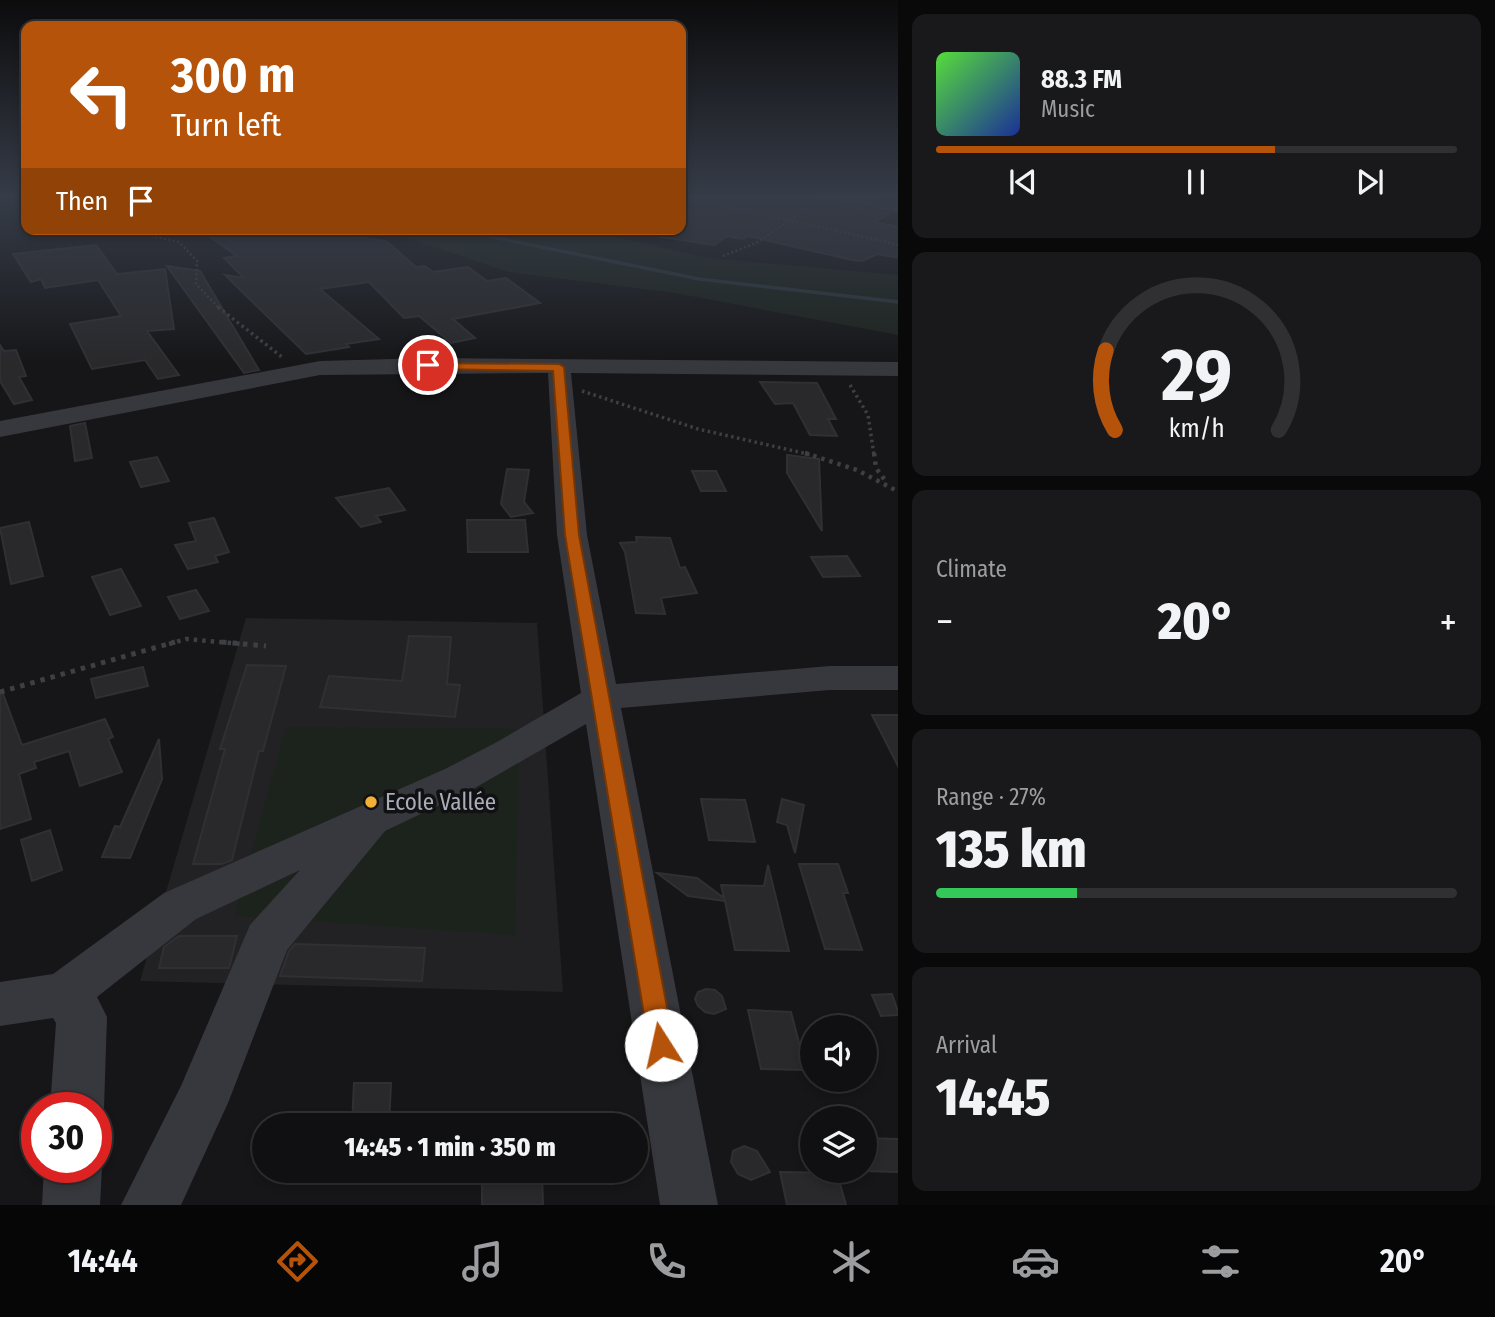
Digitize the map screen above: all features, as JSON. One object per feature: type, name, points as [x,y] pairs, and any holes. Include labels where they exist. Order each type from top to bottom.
[{"type":"street","points":[[0,429],[320,368],[560,376],[898,369]]},
{"type":"street","points":[[560,376],[572,535],[689,1205]]},
{"type":"street","points":[[0,1004],[64,993],[180,906],[512,752],[601,698],[830,678],[898,678]]},
{"type":"street","points":[[150,1205],[201,1103],[267,939],[374,818]]},
{"type":"street","points":[[64,993],[82,1017],[78,1092]]},
{"type":"street","points":[[71,1205],[72,1183]]},
{"type":"path","points":[[188,251],[197,261],[196,284],[228,317],[287,360],[320,368]]},
{"type":"path","points":[[723,256],[735,251]]},
{"type":"path","points":[[841,369],[868,415],[876,468],[887,484]]},
{"type":"path","points":[[560,376],[712,433],[813,454],[887,484],[898,492]]},
{"type":"path","points":[[0,692],[187,639],[266,646]]},
{"type":"shaded area","points":[[446,251],[679,251],[709,258],[898,275],[898,335],[675,293],[509,272]]},
{"type":"shaded area","name":"Ecole Vallée","points":[[246,618],[537,623],[563,992],[140,981]]},
{"type":"shaded area","points":[[286,727],[520,729],[515,935],[234,916]]},
{"type":"building","points":[[101,251],[117,274],[165,269],[174,329],[147,331],[179,375],[158,379],[145,360],[92,369],[70,324],[121,316],[98,280],[45,288],[41,279],[31,282],[13,254]]},
{"type":"building","points":[[230,251],[398,251],[416,267],[425,266],[433,272],[468,267],[487,281],[506,278],[540,303],[453,319],[475,338],[451,343],[419,316],[404,318],[369,282],[320,289],[379,339],[306,354],[225,275],[244,278],[224,258],[237,256]]},
{"type":"building","points":[[814,251],[898,251],[898,258],[877,254],[862,261]]},
{"type":"building","points":[[167,266],[200,271],[259,370],[244,373]]},
{"type":"building","points":[[0,345],[4,351],[16,350],[26,376],[19,377],[32,400],[14,404],[0,381]]},
{"type":"building","points":[[760,382],[817,383],[836,419],[828,419],[837,436],[810,435],[793,403],[775,404]]},
{"type":"building","points":[[85,423],[92,458],[75,461],[70,426]]},
{"type":"building","points":[[787,455],[819,459],[822,531],[787,473]]},
{"type":"building","points":[[157,457],[169,481],[141,487],[130,462]]},
{"type":"building","points":[[507,469],[529,470],[524,502],[533,513],[511,517],[501,504]]},
{"type":"building","points":[[692,471],[716,471],[726,491],[701,491]]},
{"type":"building","points":[[389,488],[405,510],[376,516],[381,522],[361,527],[336,498]]},
{"type":"building","points":[[214,518],[229,552],[215,556],[218,562],[188,569],[175,545],[196,541],[189,523]]},
{"type":"building","points":[[467,520],[525,520],[528,552],[468,552]]},
{"type":"building","points":[[29,522],[43,576],[11,584],[0,528]]},
{"type":"building","points":[[636,537],[670,538],[680,568],[685,567],[697,593],[661,598],[665,614],[636,613],[625,552],[620,543],[637,542]]},
{"type":"building","points":[[847,556],[860,576],[823,577],[811,557]]},
{"type":"building","points":[[121,569],[141,606],[110,615],[92,577]]},
{"type":"building","points":[[196,590],[209,611],[180,619],[168,597]]},
{"type":"building","points":[[409,636],[451,637],[447,684],[460,685],[455,717],[320,707],[329,676],[402,681]]},
{"type":"building","points":[[247,665],[286,666],[263,751],[259,751],[232,860],[222,864],[193,864],[225,749],[220,749]]},
{"type":"building","points":[[143,667],[148,686],[96,698],[91,679]]},
{"type":"building","points":[[2,691],[22,745],[105,719],[113,737],[108,739],[122,772],[80,786],[69,751],[34,762],[36,768],[19,774],[31,819],[0,829]]},
{"type":"building","points":[[872,715],[898,715],[898,766]]},
{"type":"building","points":[[159,739],[162,779],[130,858],[102,857],[115,826],[120,827]]},
{"type":"building","points":[[701,799],[745,800],[755,842],[709,840]]},
{"type":"building","points":[[782,799],[804,805],[795,853],[787,825],[777,822]]},
{"type":"building","points":[[50,830],[62,870],[32,881],[21,840]]},
{"type":"building","points":[[799,864],[838,864],[848,893],[843,893],[862,950],[825,949]]},
{"type":"building","points":[[768,865],[789,951],[735,950],[725,901],[688,896],[657,873],[697,878],[724,898],[721,885],[764,886]]},
{"type":"building","points":[[179,936],[237,936],[229,968],[159,968],[164,947]]},
{"type":"building","points":[[295,944],[425,948],[422,981],[280,976],[289,951]]},
{"type":"building","points":[[715,990],[722,996],[726,1009],[714,1014],[705,1012],[698,1006],[695,999],[698,992]]},
{"type":"building","points":[[892,994],[898,1015],[881,1016],[872,995]]},
{"type":"building","points":[[748,1010],[791,1012],[800,1047],[800,1070],[761,1069]]},
{"type":"building","points":[[354,1083],[391,1083],[390,1113],[353,1113]]},
{"type":"building","points":[[877,1138],[898,1139],[898,1172],[877,1171]]},
{"type":"building","points":[[744,1146],[757,1151],[770,1172],[751,1180],[738,1174],[731,1162],[733,1151]]},
{"type":"building","points":[[780,1172],[800,1172],[800,1183],[840,1183],[846,1205],[787,1205]]},
{"type":"building","points":[[482,1183],[542,1183],[543,1205],[482,1205]]},
{"type":"waterway","points":[[562,251],[699,279],[898,302]]},
{"type":"place","name":"Ecole Vallée","points":[[371,802]]},
{"type":"route","points":[[428,365],[559,367],[572,535],[661,1045]]}]
